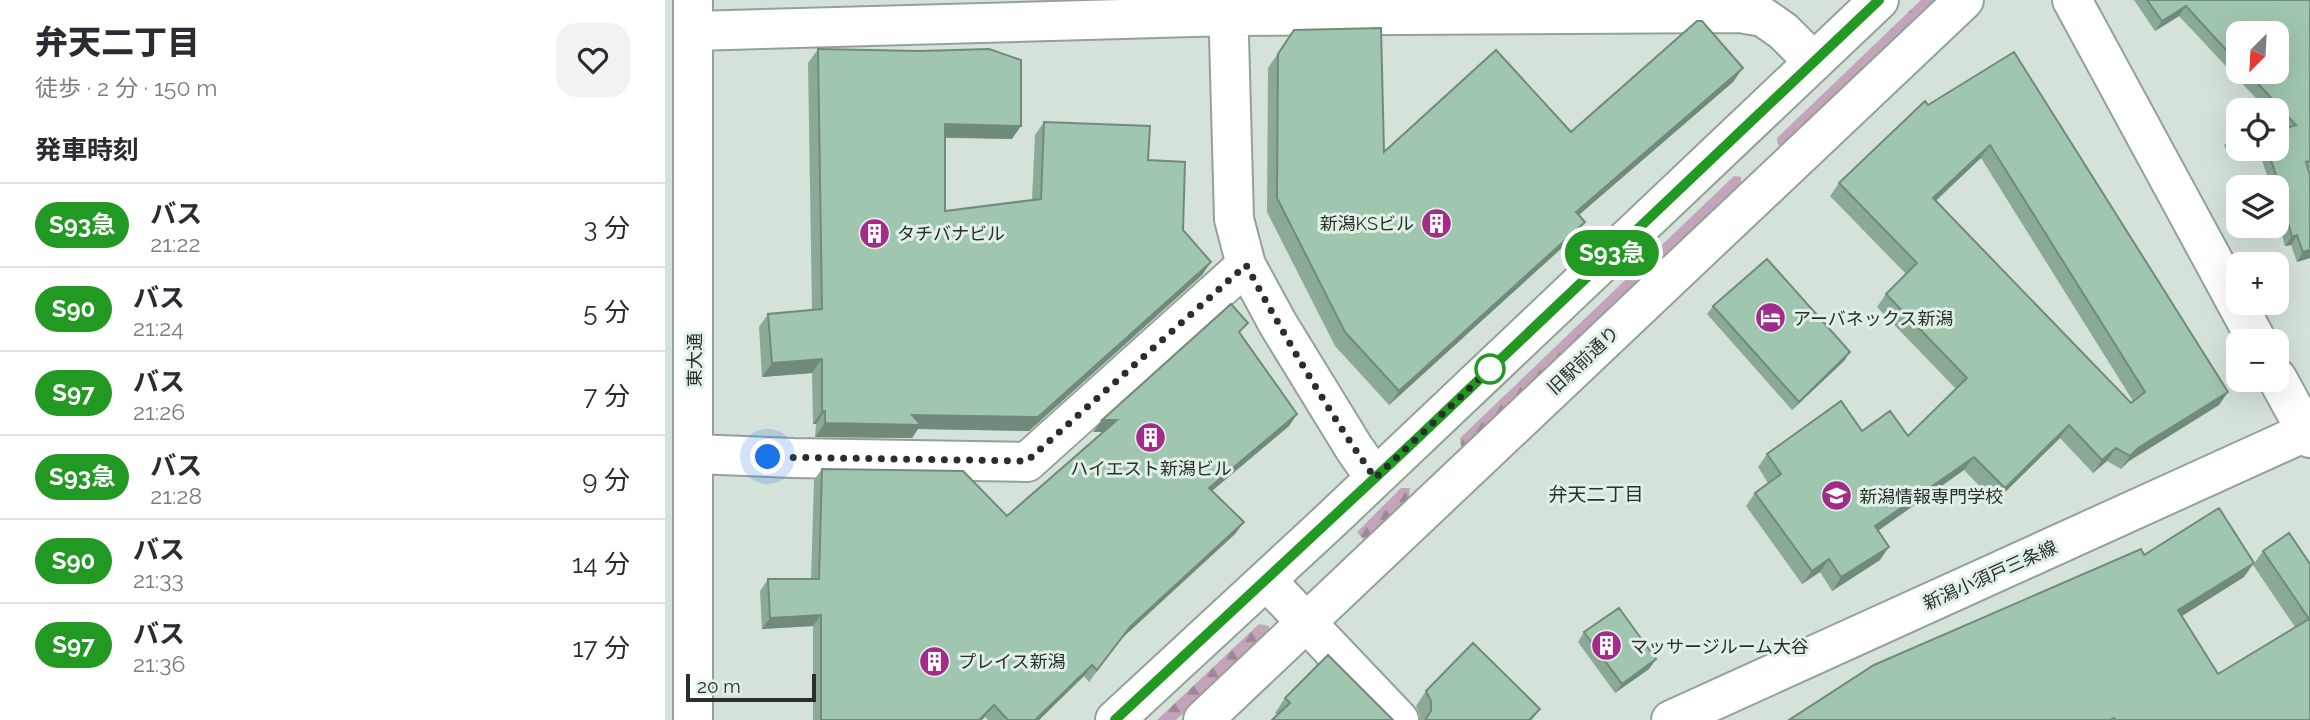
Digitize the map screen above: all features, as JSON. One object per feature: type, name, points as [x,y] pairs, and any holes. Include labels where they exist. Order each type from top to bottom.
[{"type":"main road","points":[[1115,720],[1406,449],[1879,0]]},
{"type":"main road","name":"旧駅前通り","points":[[1203,720],[1964,0]]},
{"type":"main road","points":[[2072,0],[2250,329]]},
{"type":"main road","points":[[693,16],[1228,8],[1741,13],[1763,17],[1783,31],[1814,62]]},
{"type":"main road","points":[[1228,8],[1234,219],[1246,265],[1278,324],[1375,478]]},
{"type":"main road","name":"東大通","points":[[693,16],[694,720]]},
{"type":"main road","points":[[694,454],[1027,461],[1246,265]]},
{"type":"main road","points":[[2285,392],[2309,433]]},
{"type":"main road","name":"新潟小須戸三条線","points":[[1671,720],[2309,433]]},
{"type":"main road","points":[[1406,449],[1446,489]]},
{"type":"main road","points":[[1266,580],[1399,720]]},
{"type":"green space","points":[[1921,0],[1941,0],[1784,147],[1778,145],[1777,138]]},
{"type":"green space","points":[[1734,176],[1741,177],[1741,187],[1469,446],[1461,446],[1460,438]]},
{"type":"green space","points":[[1401,488],[1410,488],[1409,497],[1365,541],[1357,532]]},
{"type":"green space","points":[[1259,624],[1269,626],[1268,635],[1176,720],[1157,720]]},
{"type":"building","points":[[2147,0],[2310,0],[2310,161],[2306,162],[2310,175],[2310,250],[2303,252],[2297,235],[2292,237],[2289,226],[2289,175],[2276,175],[2271,161],[2289,161],[2289,127],[2296,125],[2289,117],[2289,98],[2271,98],[2258,84],[2289,84],[2289,21],[2226,21],[2226,50],[2186,6],[2162,21]]},
{"type":"building","points":[[1697,21],[1702,21],[1743,68],[1576,212],[1585,222],[1399,391],[1345,332],[1277,198],[1278,54],[1294,30],[1381,28],[1384,152],[1496,50],[1571,132]]},
{"type":"building","points":[[818,49],[989,49],[1021,60],[1021,126],[945,124],[945,211],[1041,199],[1044,122],[1150,126],[1148,160],[1185,162],[1183,230],[1211,262],[1038,417],[912,415],[921,425],[825,423],[825,411],[822,411],[822,359],[772,363],[768,314],[822,309]]},
{"type":"building","points":[[2014,52],[2228,392],[2138,448],[2130,456],[2116,448],[2102,460],[2069,425],[2005,488],[1974,457],[1875,526],[1889,547],[1841,577],[1829,559],[1812,571],[1755,493],[1781,474],[1767,454],[1841,401],[1862,431],[1890,411],[1908,436],[1967,378],[1886,294],[1917,263],[1839,183],[1925,101],[1928,105]],"holes":[[[1990,145],[2145,392],[2131,403],[1933,198]]]},
{"type":"building","points":[[1767,259],[1850,352],[1799,402],[1713,306]]},
{"type":"building","points":[[1231,304],[1248,323],[1239,332],[1297,414],[1209,488],[1244,522],[1130,627],[1097,670],[1092,665],[1035,720],[1008,720],[994,705],[979,720],[821,720],[821,615],[770,618],[768,579],[819,579],[822,469],[963,471],[1007,516],[1117,420],[1102,420]]},
{"type":"building","points":[[2219,508],[2254,563],[2178,610],[2218,674],[2309,619],[2263,551],[2289,533],[2310,564],[2310,720],[1789,720],[1874,665],[2141,549],[2144,555]]},
{"type":"building","points":[[1619,608],[1656,659],[1622,684],[1584,632]]},
{"type":"building","points":[[1473,643],[1540,709],[1529,720],[1425,720],[1431,711],[1431,701],[1426,691]]},
{"type":"building","points":[[1328,655],[1393,720],[1272,720],[1290,703],[1285,698]]},
{"type":"bus line","name":"S93急","points":[[1115,720],[1332,519],[1879,0]]},
{"type":"place","name":"新潟KSビル","points":[[1437,223]]},
{"type":"place","name":"タチバナビル","points":[[874,233]]},
{"type":"place","name":"アーバネックス新潟","points":[[1770,318]]},
{"type":"place","name":"ハイエスト新潟ビル","points":[[1151,438]]},
{"type":"place","name":"新潟情報専門学校","points":[[1836,496]]},
{"type":"place","name":"マッサージルーム大谷","points":[[1607,646]]},
{"type":"place","name":"プレイス新潟","points":[[935,661]]},
{"type":"district","name":"弁天二丁目","points":[[1596,494]]},
{"type":"route","points":[[768,457],[1027,461],[1246,265],[1278,324],[1375,478],[1490,369]]}]
